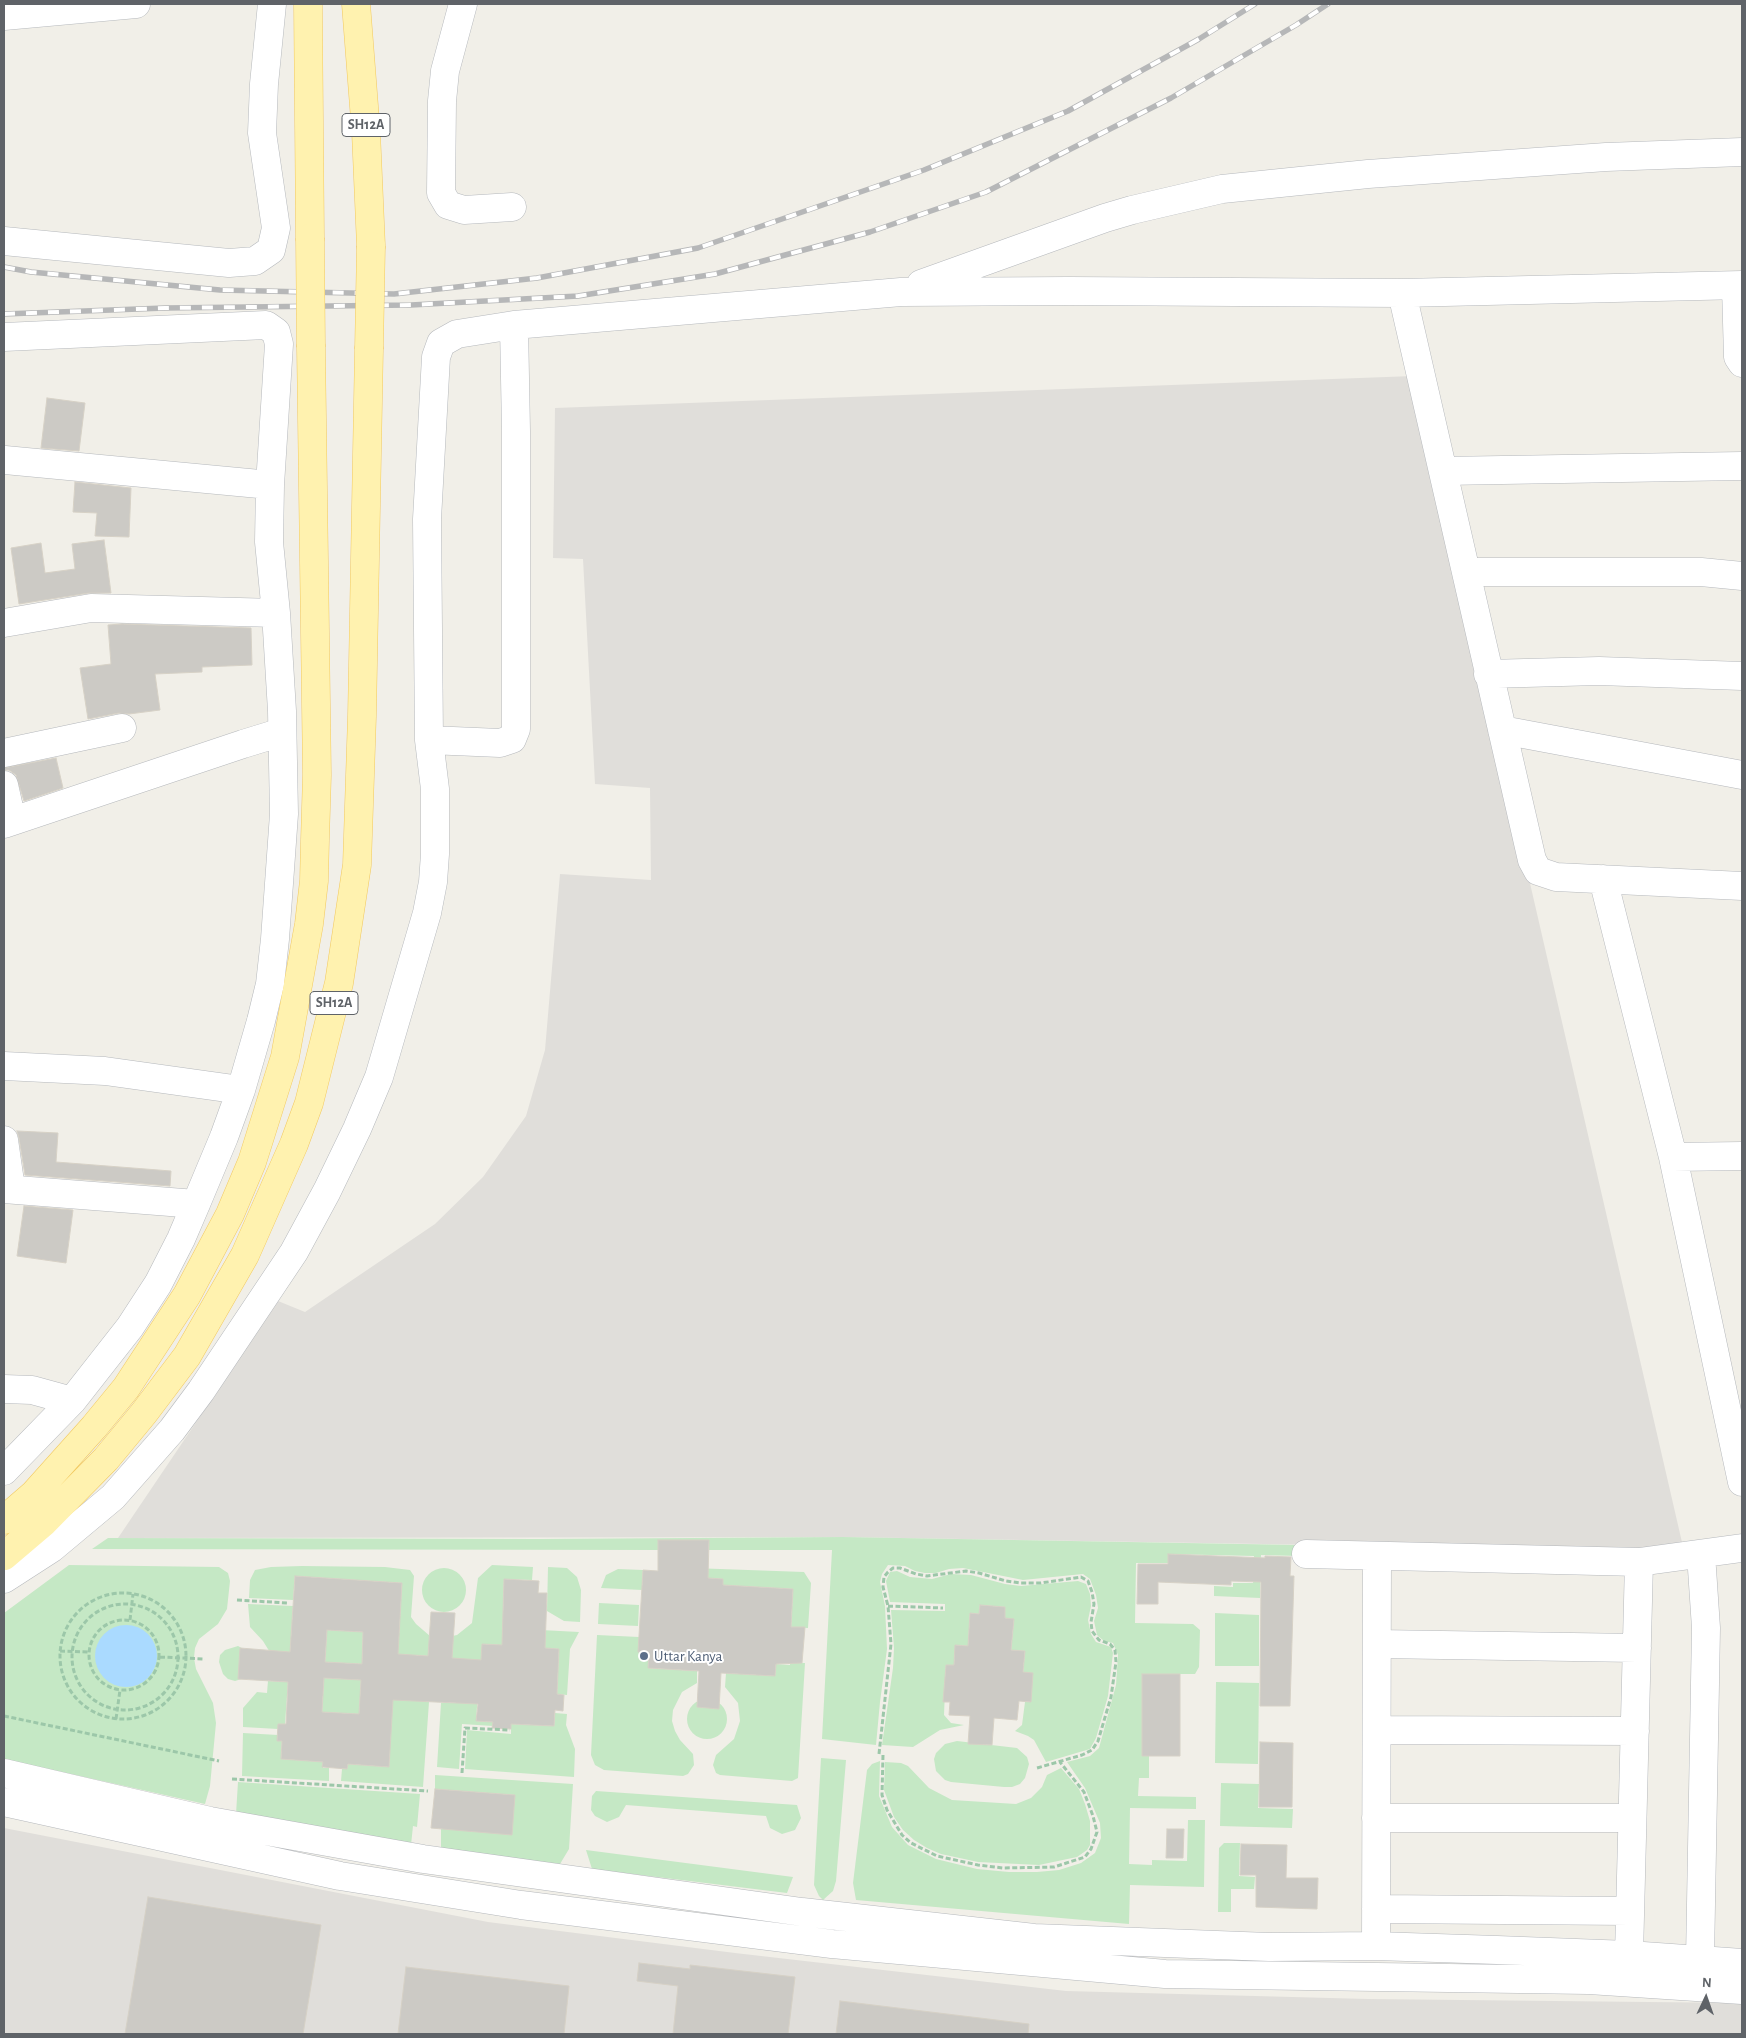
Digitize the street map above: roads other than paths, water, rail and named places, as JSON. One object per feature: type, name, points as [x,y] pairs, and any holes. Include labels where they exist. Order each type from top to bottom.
[{"type":"main road","name":"SH12A","points":[[4,1520],[34,1494],[99,1421],[131,1380],[187,1295],[230,1214],[252,1162],[285,1057],[309,924],[316,840],[317,775],[308,4]]},
{"type":"main road","name":"SH12A","points":[[4,1556],[44,1522],[106,1459],[187,1356],[245,1255],[294,1144],[309,1103],[339,983],[356,865],[362,716],[371,246],[367,142],[356,4]]},
{"type":"street","points":[[4,16],[136,4]]},
{"type":"street","points":[[4,240],[229,263],[254,261],[271,250],[276,228],[262,133],[264,84],[272,4]]},
{"type":"street","points":[[463,4],[445,71],[442,101],[441,193],[448,205],[464,210],[512,207]]},
{"type":"street","points":[[901,292],[1105,218],[1222,189],[1428,170],[1606,157],[1742,152]]},
{"type":"street","points":[[4,1579],[52,1548],[112,1498],[172,1430],[201,1391],[294,1252],[327,1191],[363,1116],[379,1077],[427,912],[433,882],[435,788],[429,740],[427,519],[436,357],[441,343],[457,334],[514,326],[901,292],[1402,293],[1739,286],[1738,357],[1742,364]]},
{"type":"street","points":[[1402,293],[1488,674],[1532,860],[1538,871],[1556,877],[1742,886]]},
{"type":"street","points":[[4,337],[266,325],[272,328],[279,338],[270,485],[269,542],[276,613],[284,814],[275,939],[270,984],[262,1021],[241,1090],[196,1204],[158,1284],[130,1327],[72,1401],[4,1471]]},
{"type":"street","points":[[429,740],[500,743],[512,738],[516,729],[514,326]]},
{"type":"street","points":[[5,460],[270,485]]},
{"type":"street","points":[[1443,471],[1742,466]]},
{"type":"street","points":[[1466,572],[1701,572],[1742,576]]},
{"type":"street","points":[[4,623],[91,608],[276,613]]},
{"type":"street","points":[[1488,674],[1599,672],[1742,676]]},
{"type":"street","points":[[4,753],[122,728]]},
{"type":"street","points":[[1502,730],[1742,775]]},
{"type":"street","points":[[4,785],[8,823],[282,732]]},
{"type":"street","points":[[1603,879],[1673,1157],[1742,1482]]},
{"type":"street","points":[[4,1066],[105,1070],[241,1090]]},
{"type":"street","points":[[4,1140],[7,1189],[196,1204]]},
{"type":"street","points":[[1673,1157],[1742,1156]]},
{"type":"street","points":[[4,1389],[32,1390],[72,1401]]},
{"type":"street","points":[[1306,1554],[1639,1562],[1742,1548]]},
{"type":"street","points":[[1700,1959],[1706,1628],[1701,1554]]},
{"type":"street","points":[[1376,1946],[1377,1556]]},
{"type":"street","points":[[1629,1955],[1639,1562]]},
{"type":"street","points":[[1377,1644],[1637,1648]]},
{"type":"street","points":[[1377,1730],[1635,1731]]},
{"type":"street","points":[[4,1774],[212,1835],[340,1876],[521,1905],[687,1926],[832,1944],[1165,1974],[1589,1980],[1742,1990]]},
{"type":"street","points":[[4,1802],[212,1835],[423,1859],[810,1913],[1034,1938],[1269,1947],[1376,1946],[1629,1955],[1742,1963]]},
{"type":"street","points":[[1376,1818],[1632,1818]]},
{"type":"street","points":[[687,1926],[691,1896]]},
{"type":"street","points":[[1376,1910],[1630,1911]]},
{"type":"water","points":[[126,1625],[138,1627],[148,1634],[155,1644],[157,1656],[155,1668],[148,1678],[138,1685],[126,1687],[114,1685],[104,1678],[97,1668],[95,1656],[97,1644],[104,1634],[114,1627]]},
{"type":"railway","points":[[4,267],[31,272],[220,290],[394,294],[537,278],[698,248],[924,170],[1068,111],[1199,39],[1255,4]]},
{"type":"railway","points":[[4,314],[165,308],[411,305],[578,296],[715,274],[870,232],[986,192],[1171,98],[1296,25],[1328,4]]},
{"type":"place","name":"Uttar Kanya","points":[[644,1656]]}]
